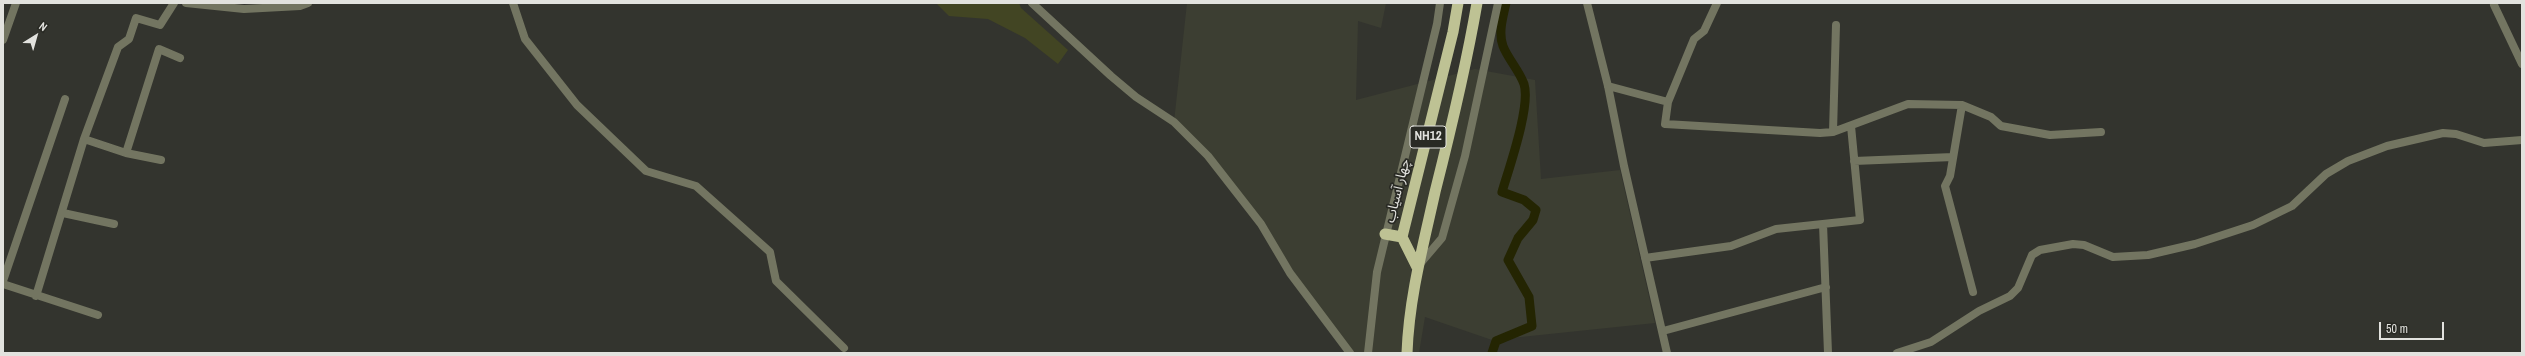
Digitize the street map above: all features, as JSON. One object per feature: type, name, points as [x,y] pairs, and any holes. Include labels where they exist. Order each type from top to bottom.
[{"type":"highway","name":"چهار آسیاب","points":[[1417,267],[1402,237],[1446,62],[1458,3]]},
{"type":"highway","name":"NH12","points":[[1407,353],[1408,324],[1417,267],[1468,58],[1477,3]]},
{"type":"highway","points":[[1385,234],[1402,237]]},
{"type":"street","points":[[3,40],[16,3]]},
{"type":"street","points":[[36,296],[64,213],[84,139],[118,47],[129,39],[136,18],[160,25],[174,3]]},
{"type":"street","points":[[186,3],[244,9],[300,6],[308,3]]},
{"type":"street","points":[[513,3],[525,39],[577,105],[646,171],[696,186],[770,252],[776,281],[844,348]]},
{"type":"street","points":[[1032,3],[1110,76],[1136,97],[1174,122],[1208,156],[1261,224],[1290,273],[1350,353]]},
{"type":"street","points":[[1368,353],[1377,272],[1437,24],[1440,3]]},
{"type":"street","points":[[1417,267],[1442,238],[1464,156],[1498,3]]},
{"type":"street","points":[[1586,3],[1608,86],[1667,353]]},
{"type":"street","points":[[1717,3],[1704,31],[1694,39],[1668,102],[1665,124],[1833,132],[1908,104],[1962,105],[1991,117],[2001,126],[2050,135],[2101,132]]},
{"type":"street","points":[[2494,5],[2522,64]]},
{"type":"street","points":[[1833,132],[1836,26]]},
{"type":"street","points":[[126,154],[159,49],[180,58]]},
{"type":"street","points":[[1608,86],[1668,102]]},
{"type":"street","points":[[65,99],[3,282],[36,296],[98,315]]},
{"type":"street","points":[[1962,105],[1950,176],[1945,186],[1973,292]]},
{"type":"street","points":[[1645,258],[1731,246],[1776,229],[1860,220],[1851,126]]},
{"type":"street","points":[[1897,353],[1931,342],[1979,311],[2010,296],[2018,288],[2032,255],[2040,250],[2079,244],[2093,247],[2114,257],[2148,255],[2195,244],[2254,225],[2292,206],[2326,174],[2348,160],[2387,146],[2444,133],[2456,134],[2484,143],[2522,140]]},
{"type":"street","points":[[84,139],[126,154],[162,160]]},
{"type":"street","points":[[1854,161],[1953,157]]},
{"type":"street","points":[[64,213],[114,224]]},
{"type":"street","points":[[1823,224],[1828,353]]},
{"type":"street","points":[[1663,331],[1826,287]]},
{"type":"shaded area","points":[[1187,3],[1386,3],[1381,28],[1358,21],[1356,100],[1475,69],[1535,80],[1541,179],[1620,170],[1655,323],[1492,340],[1425,317],[1419,353],[1350,353],[1261,224],[1174,122]]},
{"type":"green space","points":[[936,3],[1019,3],[1021,8],[1068,50],[1058,64],[1025,38],[988,19],[949,16]]},
{"type":"waterway","points":[[1492,353],[1496,341],[1532,326],[1529,297],[1508,260],[1518,238],[1533,220],[1536,210],[1524,200],[1502,192],[1522,122],[1525,94],[1522,79],[1503,46],[1501,36],[1506,3]]}]
